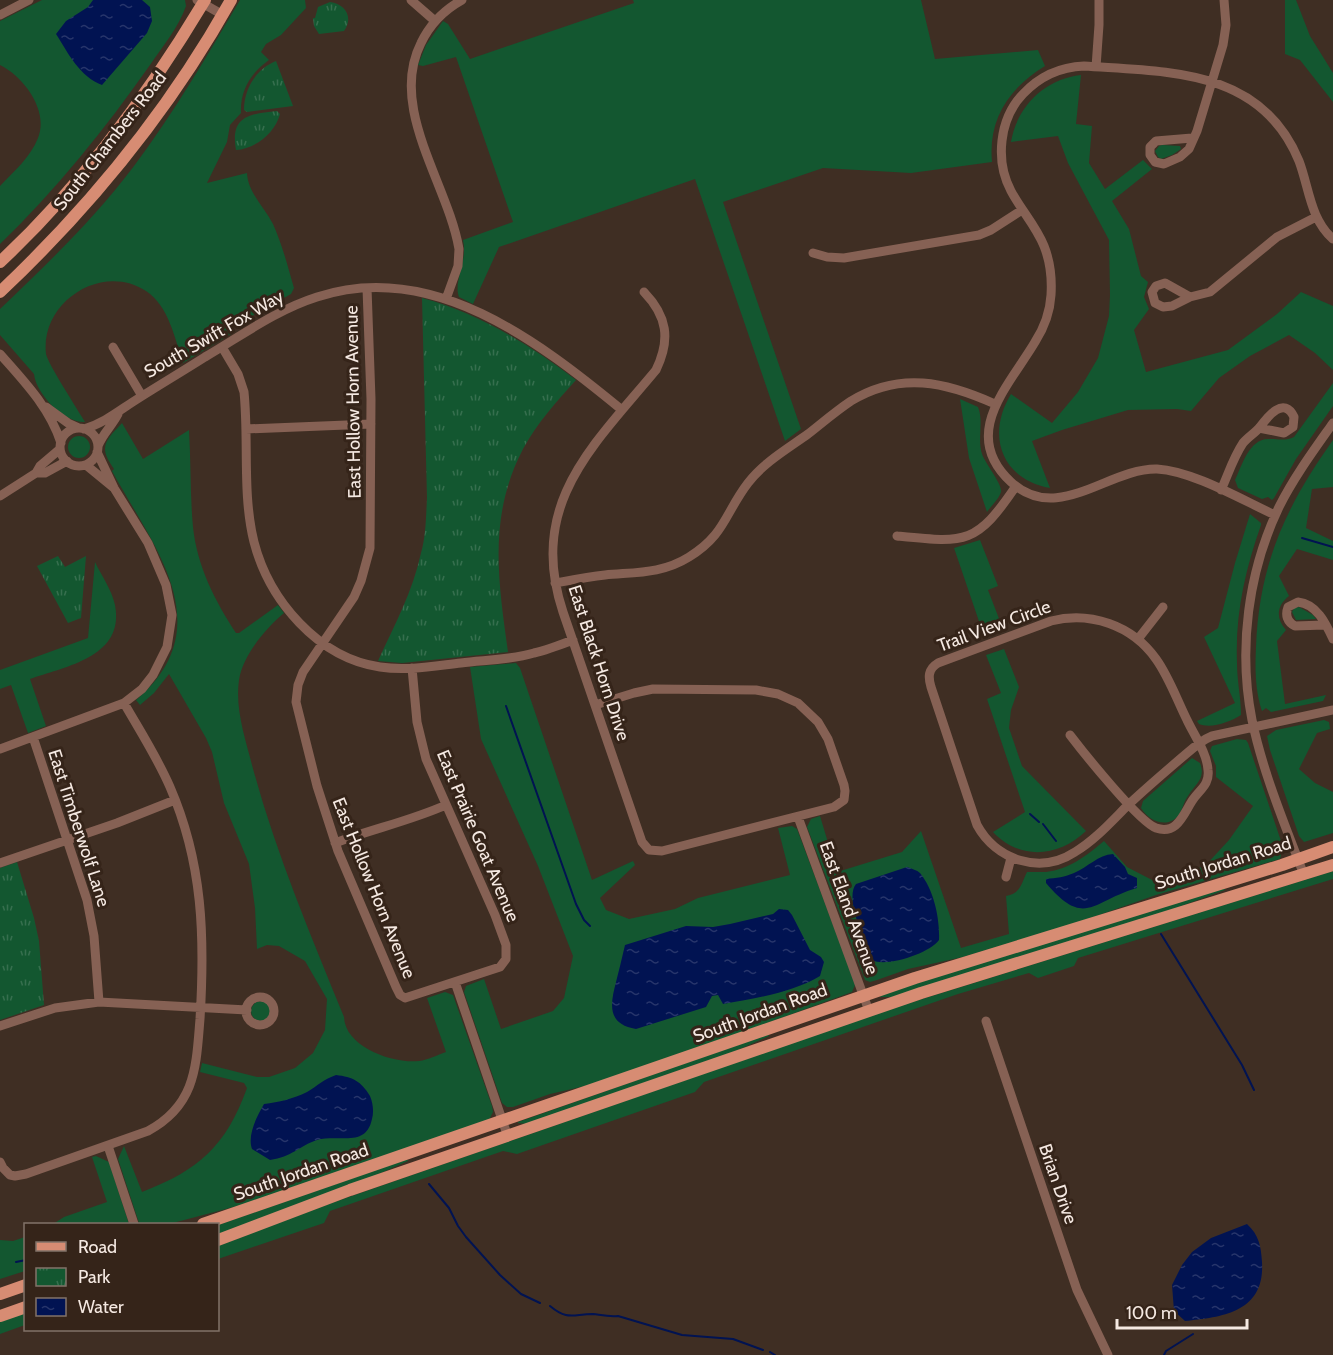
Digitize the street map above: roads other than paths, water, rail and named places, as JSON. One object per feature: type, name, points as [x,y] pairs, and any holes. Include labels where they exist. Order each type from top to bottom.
[{"type":"main road","name":"South Chambers Road","points":[[0,292],[41,253],[115,171],[173,93],[231,0]]},
{"type":"main road","name":"South Chambers Road","points":[[0,262],[49,211],[103,149],[166,63],[201,1]]},
{"type":"main road","name":"South Jordan Road","points":[[206,1223],[864,995],[1160,901],[1298,860],[1333,847]]},
{"type":"main road","name":"South Jordan Road","points":[[219,1240],[350,1190],[945,985],[1304,876],[1333,865]]},
{"type":"main road","points":[[0,1294],[24,1286]]},
{"type":"main road","points":[[0,1316],[24,1308]]},
{"type":"street","points":[[0,15],[17,3],[29,0]]},
{"type":"street","points":[[411,0],[435,21]]},
{"type":"street","points":[[446,299],[458,266],[458,244],[414,115],[410,92],[416,53],[435,21],[462,0]]},
{"type":"street","points":[[1095,67],[1099,33],[1099,0]]},
{"type":"street","points":[[1192,138],[1197,131],[1225,35],[1224,0]]},
{"type":"street","points":[[201,1],[223,15]]},
{"type":"street","points":[[1275,515],[1182,474],[1158,470],[1134,472],[1067,497],[1038,496],[1016,486],[1000,469],[990,448],[989,428],[995,404],[1039,337],[1047,317],[1051,296],[1050,271],[1045,248],[1007,182],[1002,158],[1004,131],[1011,110],[1029,88],[1050,74],[1070,67],[1177,74],[1213,80],[1248,98],[1277,125],[1296,155],[1316,217],[1333,239]]},
{"type":"street","points":[[813,253],[836,258],[853,257],[979,235],[1022,210]]},
{"type":"street","points":[[1190,297],[1200,296],[1215,289],[1277,237],[1316,217]]},
{"type":"street","name":"South Swift Fox Way","points":[[81,429],[118,414],[142,396],[294,305],[334,292],[367,288],[400,289],[446,299],[493,319],[560,360],[622,410]]},
{"type":"street","name":"East Hollow Horn Avenue","points":[[367,288],[371,424],[371,531],[368,556],[354,597],[303,672],[298,685],[296,702],[317,786],[335,843],[401,1000],[455,982]]},
{"type":"street","name":"East Black Horn Drive","points":[[595,705],[653,689],[765,691],[785,696],[808,711],[825,733],[848,802],[798,817],[647,854],[642,842],[595,705],[573,640],[555,583],[553,560],[554,538],[562,498],[580,462],[656,370],[664,346],[665,330],[660,313],[644,292]]},
{"type":"street","points":[[113,347],[142,396]]},
{"type":"street","points":[[222,347],[244,389],[249,514],[259,558],[279,596],[322,644],[346,657],[368,665],[412,668],[521,656],[573,640]]},
{"type":"street","points":[[0,354],[41,403],[57,431],[67,461],[76,466],[86,465],[95,457],[98,449]]},
{"type":"street","points":[[555,583],[658,570],[685,560],[717,534],[752,478],[850,402],[873,391],[917,382],[945,385],[995,404]]},
{"type":"street","points":[[0,749],[124,703],[146,684],[159,665],[169,640],[172,615],[168,591],[158,564],[114,488],[94,435],[68,423],[41,403]]},
{"type":"street","name":"South Swift Fox Way","points":[[98,449],[101,436],[118,414]]},
{"type":"street","points":[[1304,876],[1262,758],[1254,726],[1246,667],[1249,611],[1260,555],[1275,515],[1298,474],[1333,423]]},
{"type":"street","points":[[246,429],[371,424]]},
{"type":"street","points":[[1221,490],[1244,442],[1259,428]]},
{"type":"street","points":[[36,473],[40,465],[61,446],[65,434],[81,429]]},
{"type":"street","points":[[0,496],[36,473],[45,472],[67,461]]},
{"type":"street","points":[[86,465],[114,488]]},
{"type":"street","points":[[897,536],[941,540],[968,536],[989,523],[1016,486]]},
{"type":"street","points":[[1138,639],[1163,607]]},
{"type":"street","name":"Trail View Circle","points":[[1129,804],[1147,822],[1158,828],[1171,828],[1182,821],[1208,778],[1207,763],[1198,744],[1161,666],[1138,639],[1121,628],[1100,620],[1064,618],[928,668],[931,687],[977,825],[1000,852],[1026,862],[1040,863],[1065,858],[1087,844],[1129,804],[1198,744],[1217,734],[1333,710]]},
{"type":"street","points":[[1324,625],[1333,639]]},
{"type":"street","name":"East Prairie Goat Avenue","points":[[412,668],[421,742],[495,915],[511,961],[455,982]]},
{"type":"street","points":[[0,1162],[8,1179],[108,1146],[156,1127],[182,1102],[192,1083],[195,1070],[203,954],[200,898],[191,851],[175,800],[155,756],[124,703]]},
{"type":"street","points":[[1070,735],[1129,804]]},
{"type":"street","name":"East Timberwolf Lane","points":[[33,737],[81,879],[92,922],[99,1002]]},
{"type":"street","points":[[0,863],[175,800]]},
{"type":"street","points":[[335,843],[416,818],[446,805]]},
{"type":"street","name":"East Eland Avenue","points":[[798,817],[870,1011]]},
{"type":"street","points":[[1006,877],[1011,858]]},
{"type":"street","points":[[455,982],[508,1137]]},
{"type":"street","points":[[0,1026],[55,1008],[99,1002],[247,1010]]},
{"type":"street","name":"Brian Drive","points":[[986,1021],[1077,1290],[1108,1355]]},
{"type":"street","points":[[108,1146],[134,1223]]},
{"type":"water","points":[[93,0],[142,0],[150,7],[152,21],[147,33],[102,85],[81,70],[56,34],[66,21],[88,7]]},
{"type":"water","points":[[1113,854],[1128,874],[1137,878],[1137,888],[1089,908],[1080,908],[1070,905],[1059,897],[1046,883],[1046,879],[1071,874]]},
{"type":"water","points":[[907,867],[920,873],[929,888],[937,914],[939,940],[927,950],[897,961],[872,960],[857,921],[853,891],[856,884]]},
{"type":"water","points":[[779,909],[788,910],[810,950],[821,957],[824,962],[820,976],[786,991],[747,1000],[723,1004],[718,995],[712,996],[706,1007],[636,1029],[620,1023],[615,1018],[613,998],[625,945],[686,926],[713,927],[730,924],[773,914]]},
{"type":"water","points":[[336,1075],[356,1081],[370,1096],[373,1116],[364,1134],[358,1137],[317,1140],[290,1154],[270,1160],[252,1149],[252,1132],[264,1104],[286,1100],[307,1092]]},
{"type":"water","points":[[1247,1224],[1257,1237],[1261,1251],[1261,1278],[1257,1291],[1250,1301],[1228,1313],[1185,1321],[1174,1311],[1172,1285],[1182,1265],[1192,1252],[1211,1238]]},
{"type":"waterway","points":[[1302,538],[1333,547]]},
{"type":"waterway","points":[[506,706],[576,904],[584,920],[590,926]]},
{"type":"waterway","points":[[1030,814],[1039,822]]},
{"type":"waterway","points":[[1043,824],[1056,841]]},
{"type":"waterway","points":[[1161,934],[1242,1065],[1254,1090]]},
{"type":"waterway","points":[[429,1184],[449,1208],[466,1237],[500,1275],[521,1294],[540,1303]]},
{"type":"waterway","points":[[16,1262],[24,1260]]},
{"type":"waterway","points":[[550,1306],[566,1315],[618,1316],[682,1335],[733,1339],[763,1350]]},
{"type":"waterway","points":[[1164,1355],[1166,1351],[1193,1334]]},
{"type":"waterway","points":[[770,1352],[775,1355]]}]
